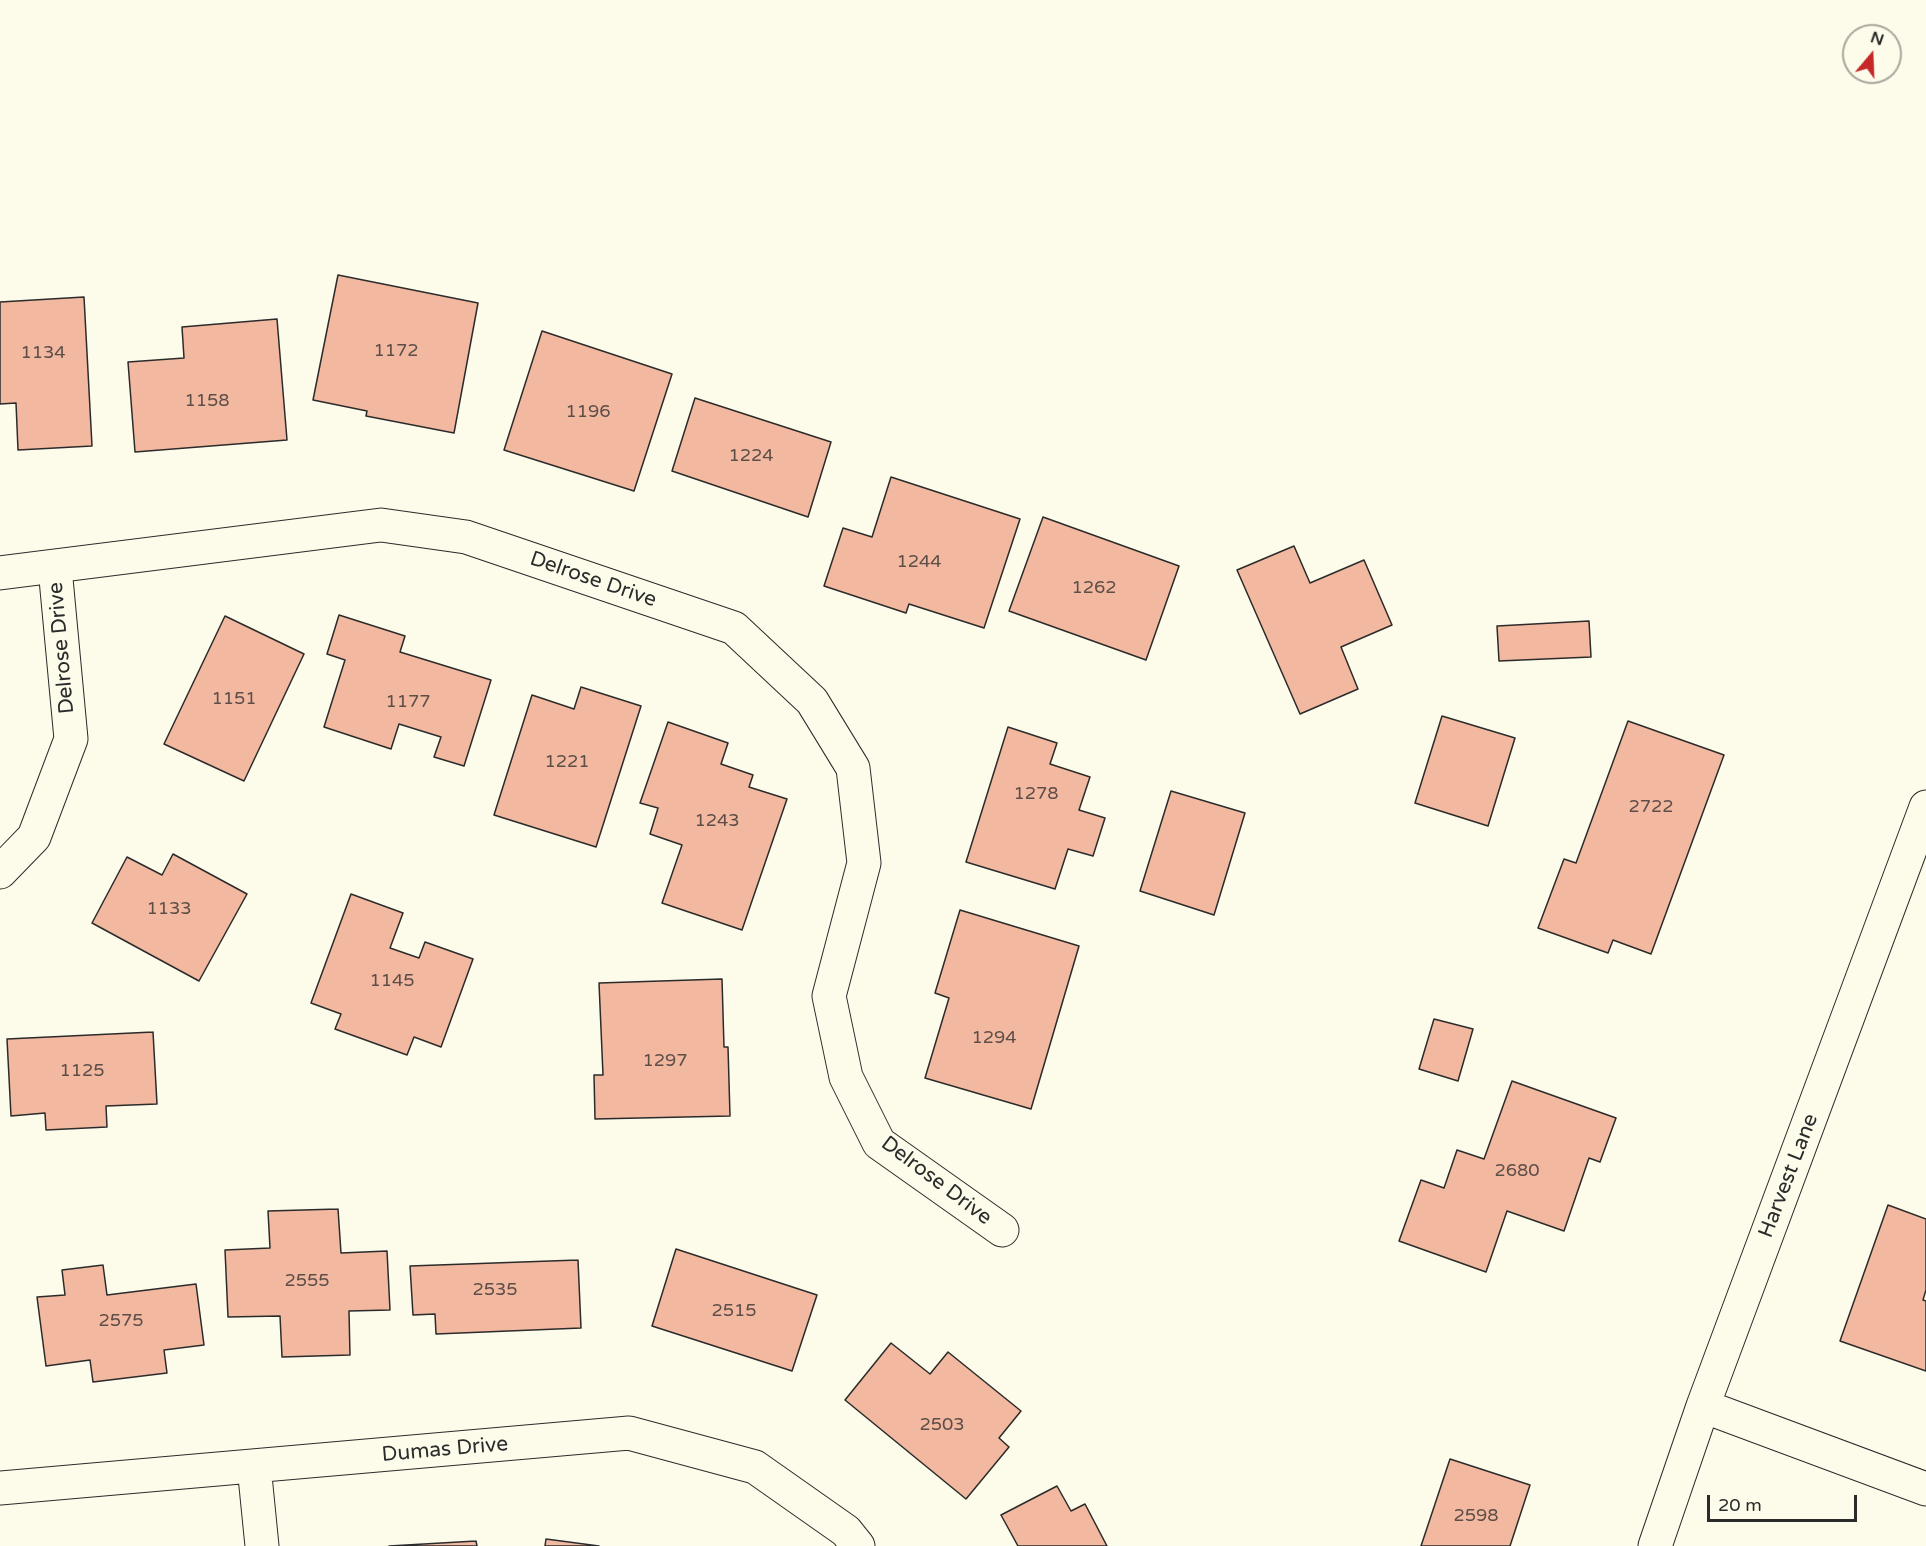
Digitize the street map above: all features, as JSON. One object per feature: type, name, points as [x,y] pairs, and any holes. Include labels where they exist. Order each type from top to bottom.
[{"type":"street","name":"Delrose Drive","points":[[0,872],[34,837],[71,739],[55,568],[381,525],[466,537],[734,628],[812,700],[853,768],[864,863],[829,996],[846,1077],[879,1143],[1002,1230]]},
{"type":"street","points":[[0,573],[55,568]]},
{"type":"street","name":"Harvest Lane","points":[[1655,1546],[1703,1406],[1916,871],[1926,807]]},
{"type":"street","points":[[1703,1406],[1926,1489]]},
{"type":"street","name":"Dumas Drive","points":[[0,1488],[629,1433],[755,1467],[846,1531],[858,1546]]},
{"type":"street","points":[[254,1467],[262,1546]]},
{"type":"building","points":[[338,275],[478,303],[454,433],[366,416],[367,411],[313,400]]},
{"type":"building","points":[[84,297],[92,446],[18,450],[16,403],[0,404],[0,302]]},
{"type":"building","points":[[277,319],[287,440],[135,452],[128,362],[184,358],[182,327]]},
{"type":"building","points":[[542,331],[672,374],[634,491],[504,450]]},
{"type":"building","points":[[695,398],[831,442],[808,517],[672,471]]},
{"type":"building","points":[[891,477],[1020,519],[984,628],[909,604],[906,613],[824,586],[843,528],[872,537]]},
{"type":"building","points":[[1043,517],[1179,566],[1146,660],[1009,611]]},
{"type":"building","points":[[1294,546],[1310,583],[1364,560],[1392,625],[1341,647],[1358,689],[1300,714],[1237,570]]},
{"type":"building","points":[[339,615],[405,636],[400,652],[491,680],[464,766],[434,757],[441,737],[399,724],[391,749],[324,727],[345,660],[327,654]]},
{"type":"building","points":[[225,616],[304,654],[244,781],[164,744]]},
{"type":"building","points":[[1589,621],[1591,657],[1499,661],[1497,626]]},
{"type":"building","points":[[581,687],[641,706],[596,847],[494,815],[532,695],[574,709]]},
{"type":"building","points":[[1442,716],[1515,738],[1488,826],[1415,803]]},
{"type":"building","points":[[1628,721],[1724,755],[1651,954],[1613,940],[1608,953],[1538,928],[1564,859],[1576,863]]},
{"type":"building","points":[[668,722],[728,743],[721,764],[753,775],[749,787],[787,799],[742,930],[662,903],[682,845],[650,834],[658,808],[640,803]]},
{"type":"building","points":[[1008,727],[1057,743],[1050,764],[1090,777],[1079,810],[1105,818],[1093,856],[1068,849],[1055,889],[966,862]]},
{"type":"building","points":[[1171,791],[1245,813],[1214,915],[1140,891]]},
{"type":"building","points":[[173,854],[247,894],[199,981],[92,923],[127,857],[162,875]]},
{"type":"building","points":[[351,894],[403,913],[390,948],[419,958],[425,942],[473,959],[441,1047],[414,1037],[407,1055],[335,1029],[341,1014],[311,1003]]},
{"type":"building","points":[[960,910],[1079,946],[1031,1109],[925,1078],[949,998],[935,993]]},
{"type":"building","points":[[722,979],[724,1047],[728,1047],[730,1116],[595,1119],[594,1075],[603,1075],[599,983]]},
{"type":"building","points":[[1434,1019],[1473,1029],[1458,1081],[1419,1069]]},
{"type":"building","points":[[153,1032],[157,1104],[106,1106],[107,1127],[46,1130],[45,1113],[11,1116],[7,1039]]},
{"type":"building","points":[[1512,1081],[1616,1118],[1600,1162],[1589,1158],[1564,1231],[1507,1211],[1486,1272],[1399,1241],[1421,1180],[1444,1188],[1457,1150],[1484,1159]]},
{"type":"building","points":[[1888,1205],[1926,1219],[1926,1290],[1923,1300],[1926,1301],[1926,1371],[1840,1341]]},
{"type":"building","points":[[338,1209],[341,1253],[387,1251],[390,1310],[349,1311],[350,1355],[282,1357],[280,1316],[228,1317],[225,1250],[270,1248],[268,1211]]},
{"type":"building","points":[[676,1249],[817,1295],[792,1371],[652,1326]]},
{"type":"building","points":[[578,1260],[581,1328],[436,1334],[435,1314],[413,1315],[410,1266]]},
{"type":"building","points":[[103,1265],[107,1295],[196,1284],[204,1345],[164,1350],[167,1373],[93,1382],[90,1360],[46,1366],[37,1297],[65,1295],[62,1270]]},
{"type":"building","points":[[891,1343],[930,1374],[948,1352],[1021,1411],[999,1438],[1009,1447],[966,1499],[845,1400]]},
{"type":"building","points":[[1450,1459],[1530,1485],[1510,1546],[1421,1546]]},
{"type":"building","points":[[1057,1486],[1071,1511],[1085,1504],[1107,1546],[1018,1546],[1001,1515]]},
{"type":"building","points":[[546,1539],[599,1546],[545,1546]]},
{"type":"building","points":[[476,1541],[477,1546],[389,1546]]}]
